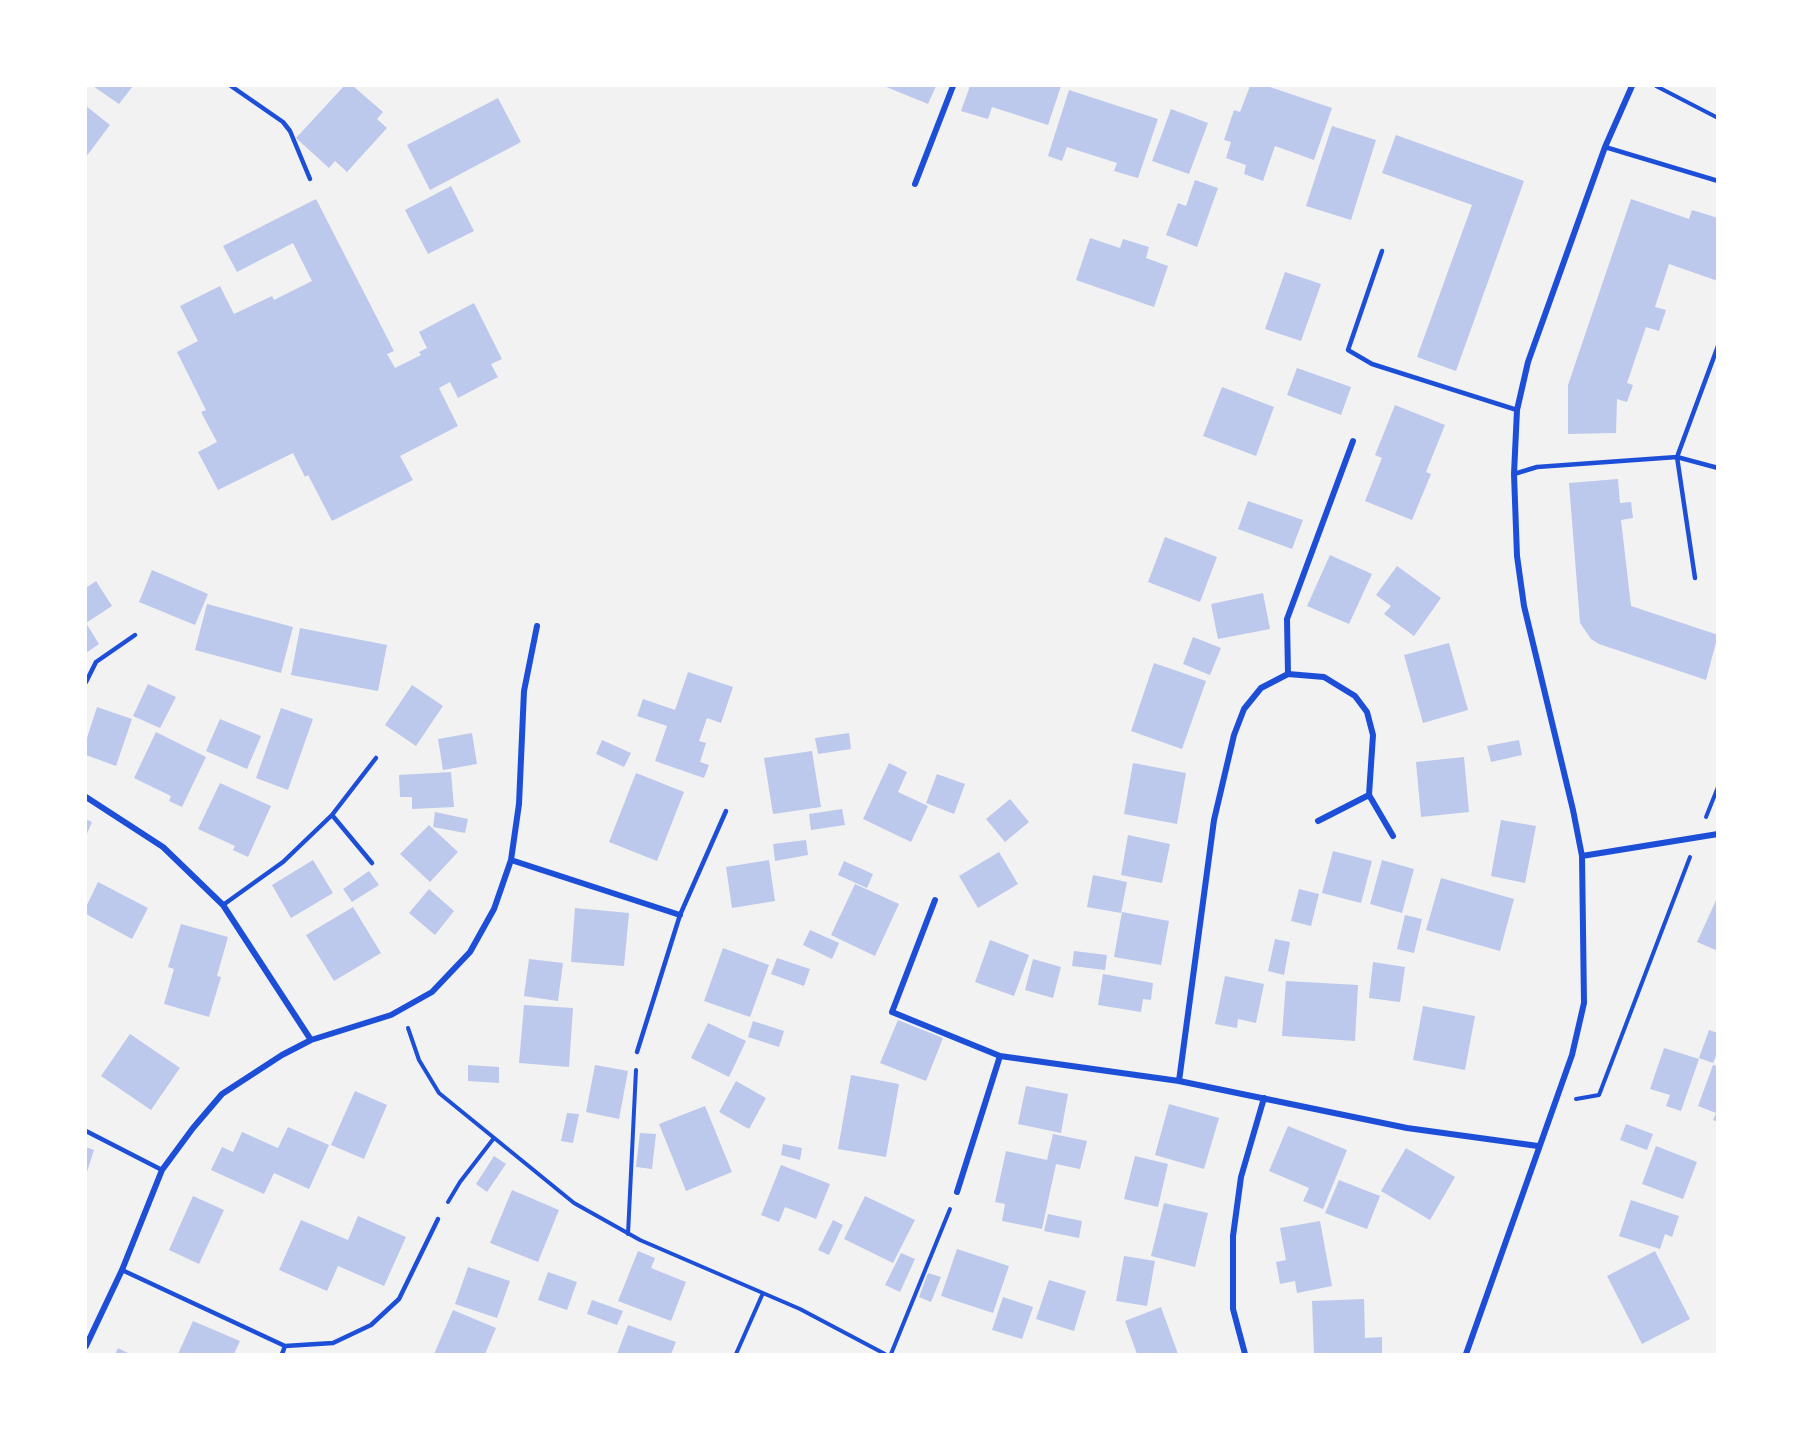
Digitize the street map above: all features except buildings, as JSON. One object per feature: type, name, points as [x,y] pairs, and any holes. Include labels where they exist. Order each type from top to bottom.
[{"type":"street","points":[[915,184],[953,86]]},
{"type":"street","points":[[1466,1354],[1572,1055],[1584,1003],[1582,856],[1524,606],[1517,556],[1514,474],[1517,410],[1528,362],[1605,147],[1632,86]]},
{"type":"street","points":[[1288,674],[1287,618],[1353,441]]},
{"type":"street","points":[[86,1346],[122,1270],[162,1170],[222,1094],[282,1055],[311,1040],[391,1015],[432,992],[470,952],[494,909],[511,860],[519,804],[524,691],[537,626]]},
{"type":"street","points":[[1179,1081],[1214,820],[1234,735],[1244,710],[1261,688],[1288,674],[1324,677],[1355,696],[1367,712],[1373,735],[1369,795],[1393,836]]},
{"type":"street","points":[[1318,821],[1369,795]]},
{"type":"street","points":[[86,797],[163,847],[223,905],[311,1040]]},
{"type":"street","points":[[1582,856],[1718,834]]},
{"type":"street","points":[[511,860],[680,915]]},
{"type":"street","points":[[935,900],[892,1012],[999,1056],[1179,1081],[1407,1128],[1538,1146]]},
{"type":"street","points":[[957,1192],[999,1056]]},
{"type":"street","points":[[1245,1354],[1233,1309],[1233,1236],[1241,1177],[1264,1098]]},
{"type":"lane","points":[[231,86],[283,122],[290,131],[309,179]]},
{"type":"lane","points":[[1605,147],[1718,181]]},
{"type":"lane","points":[[1382,251],[1348,350],[1372,364],[1517,410]]},
{"type":"lane","points":[[1695,578],[1677,457],[1718,346]]},
{"type":"lane","points":[[1514,474],[1537,467],[1677,457],[1718,468]]},
{"type":"lane","points":[[86,682],[96,662],[135,635]]},
{"type":"lane","points":[[223,905],[283,862],[333,815],[376,758]]},
{"type":"lane","points":[[637,1052],[680,915],[726,811]]},
{"type":"lane","points":[[333,815],[372,863]]},
{"type":"lane","points":[[86,1131],[162,1170]]},
{"type":"lane","points":[[122,1270],[285,1346],[333,1343],[371,1325],[399,1299],[438,1218]]},
{"type":"lane","points":[[282,1354],[285,1346]]},
{"type":"path","points":[[1656,86],[1718,118]]},
{"type":"path","points":[[1554,1102],[1599,1095],[1718,787]]},
{"type":"path","points":[[402,1009],[419,1060],[439,1094],[574,1203],[628,1234],[800,1309],[885,1354]]},
{"type":"path","points":[[628,1234],[637,1052]]},
{"type":"path","points":[[438,1218],[460,1182],[494,1138]]},
{"type":"path","points":[[891,1354],[957,1192]]},
{"type":"path","points":[[736,1354],[763,1293]]}]
